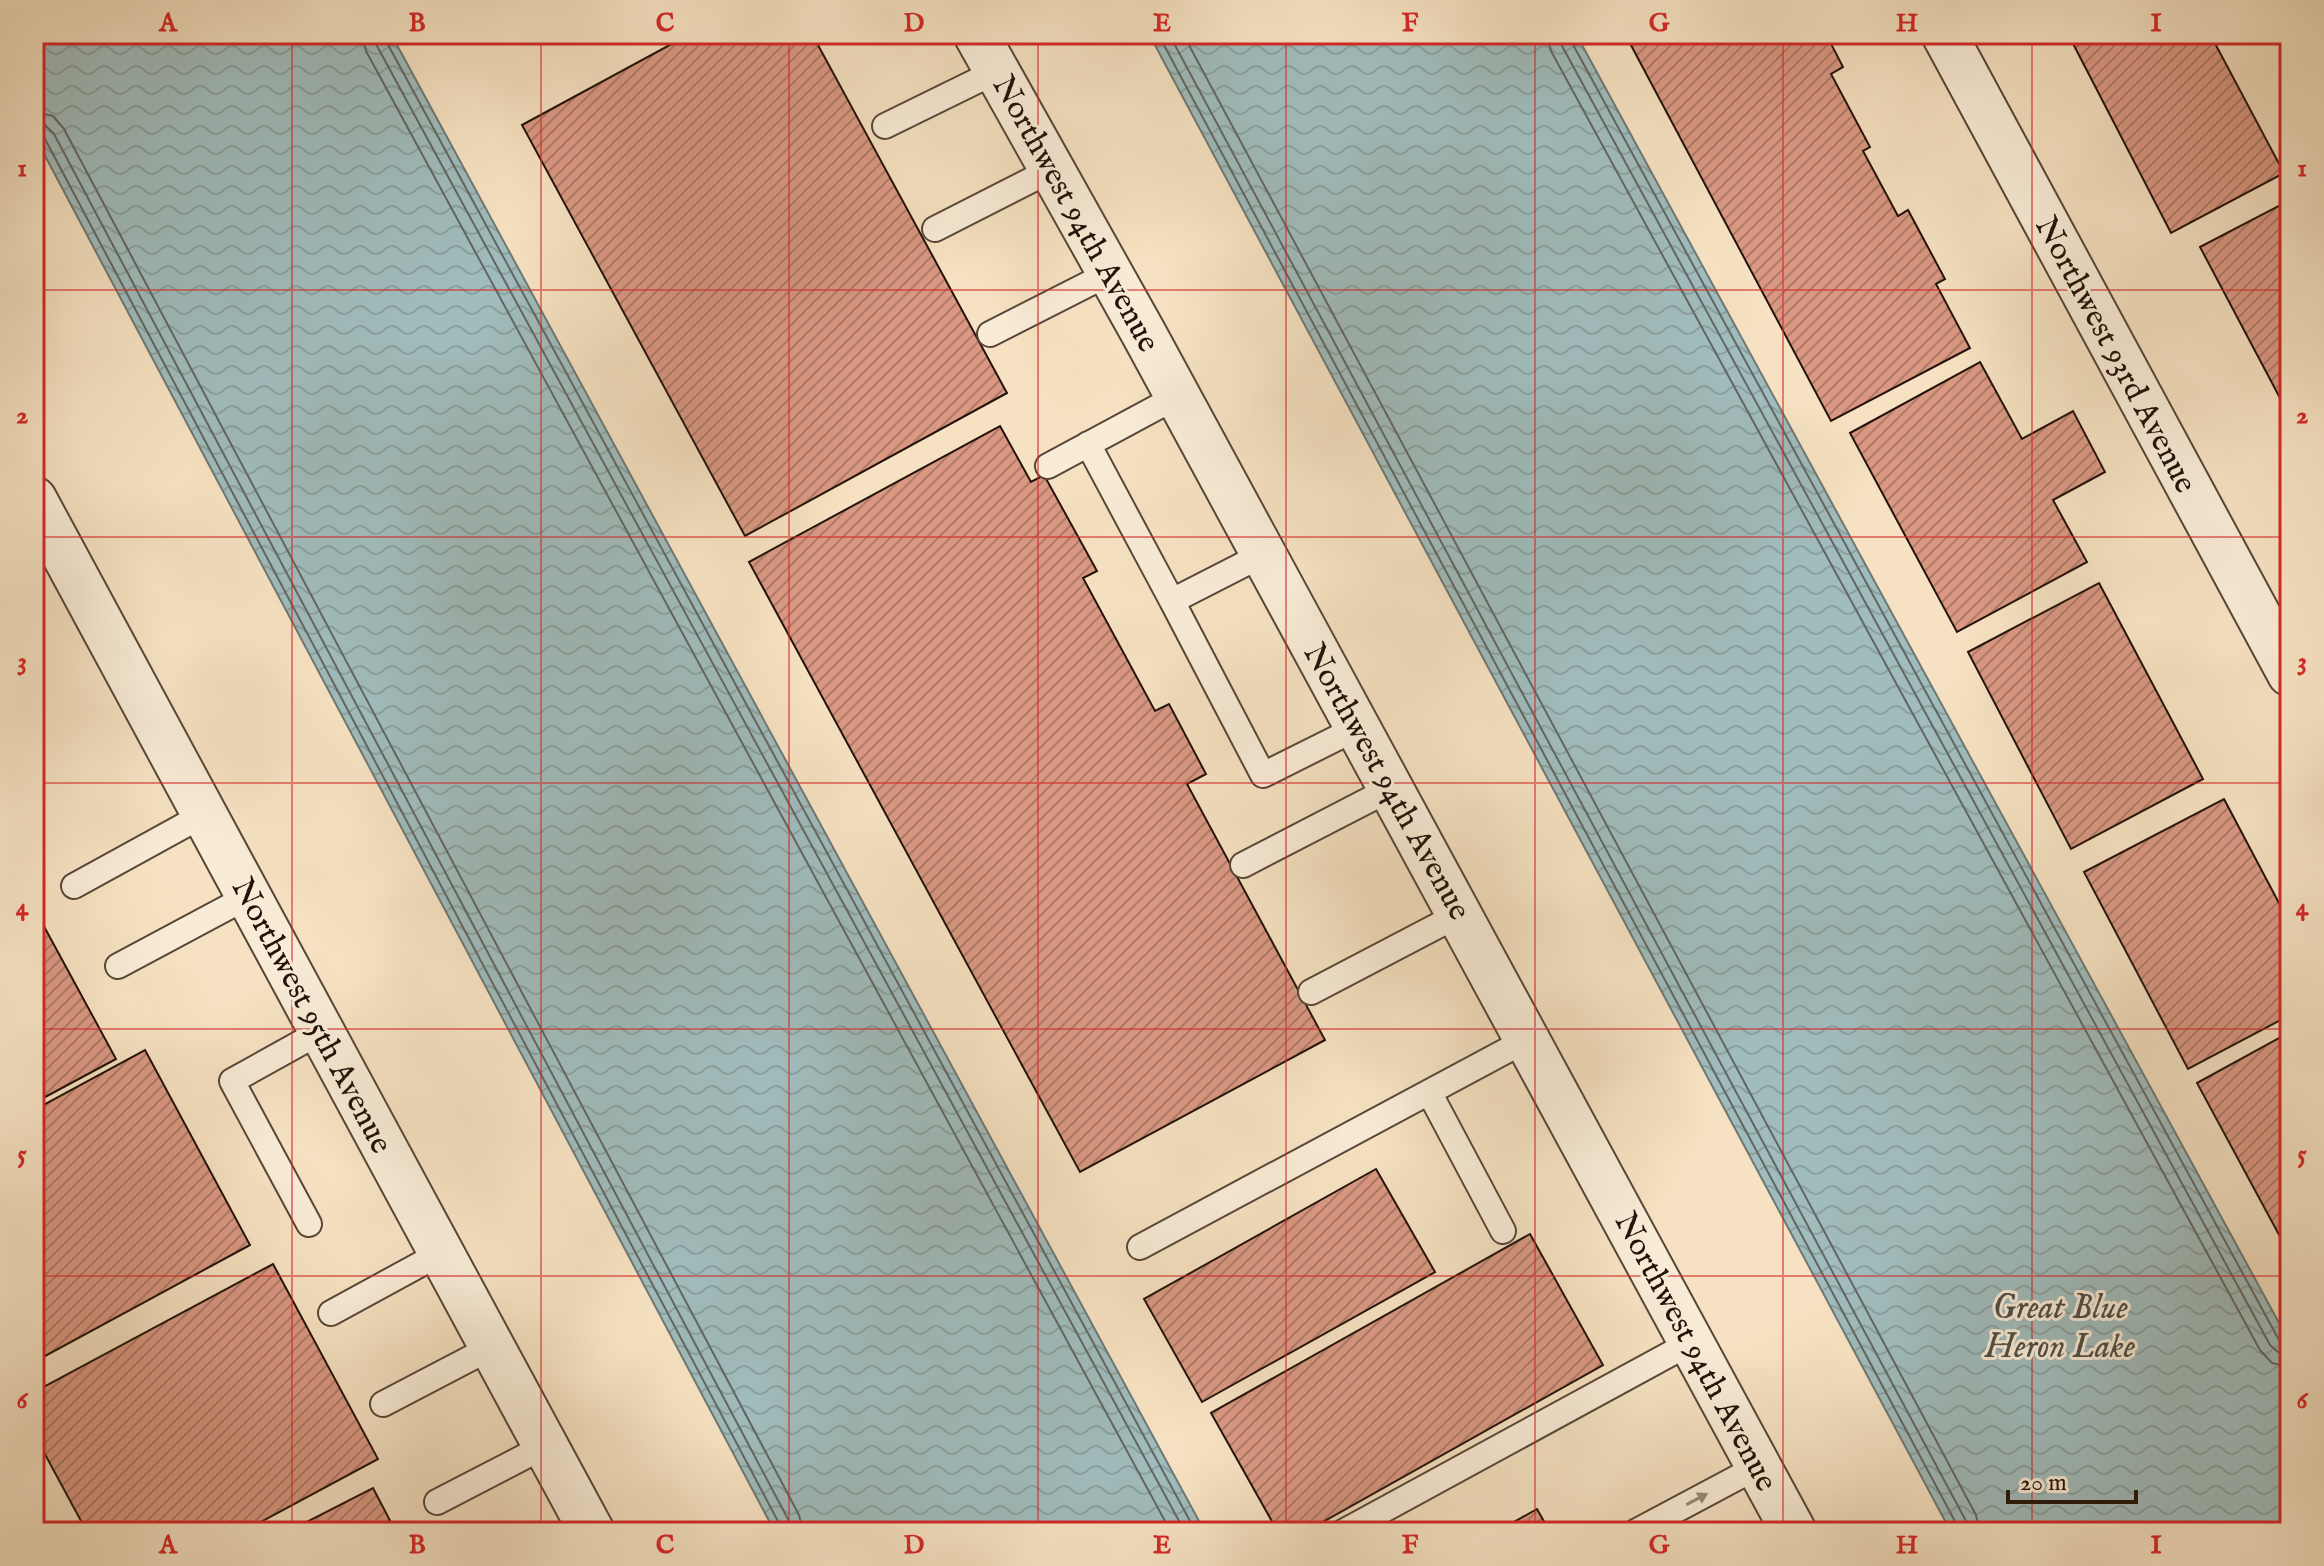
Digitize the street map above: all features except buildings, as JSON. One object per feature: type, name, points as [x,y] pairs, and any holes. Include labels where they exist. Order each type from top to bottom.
[{"type":"street","name":"Northwest 93rd Avenue","points":[[1944,34],[2290,674]]},
{"type":"street","name":"Northwest 94th Avenue","points":[[987,52],[1359,727],[1794,1532]]},
{"type":"street","name":"Northwest 95th Avenue","points":[[34,499],[592,1532]]},
{"type":"lane","points":[[885,126],[987,52]]},
{"type":"lane","points":[[935,229],[1053,169]]},
{"type":"lane","points":[[990,334],[1110,273]]},
{"type":"lane","points":[[1048,466],[1178,396]]},
{"type":"lane","points":[[1088,444],[1263,775],[1359,727]]},
{"type":"lane","points":[[1172,601],[1264,554]]},
{"type":"lane","points":[[1243,865],[1392,788]]},
{"type":"lane","points":[[74,886],[205,814]]},
{"type":"lane","points":[[118,966],[249,896]]},
{"type":"lane","points":[[1311,992],[1460,914]]},
{"type":"lane","points":[[309,1224],[232,1081],[322,1031]]},
{"type":"lane","points":[[1140,1247],[1528,1039]]},
{"type":"lane","points":[[1429,1092],[1503,1231]]},
{"type":"lane","points":[[331,1313],[441,1253]]},
{"type":"lane","points":[[1343,1532],[1692,1342]]},
{"type":"lane","points":[[383,1404],[492,1347]]},
{"type":"lane","points":[[437,1502],[545,1446]]},
{"type":"lane","points":[[1635,1532],[1759,1466]]},
{"type":"water","points":[[34,34],[391,34],[1205,1532],[775,1532],[34,135]]},
{"type":"water","name":"Great Blue Heron Lake","points":[[1149,34],[1576,34],[2290,1343],[2290,1532],[1951,1532]]}]
